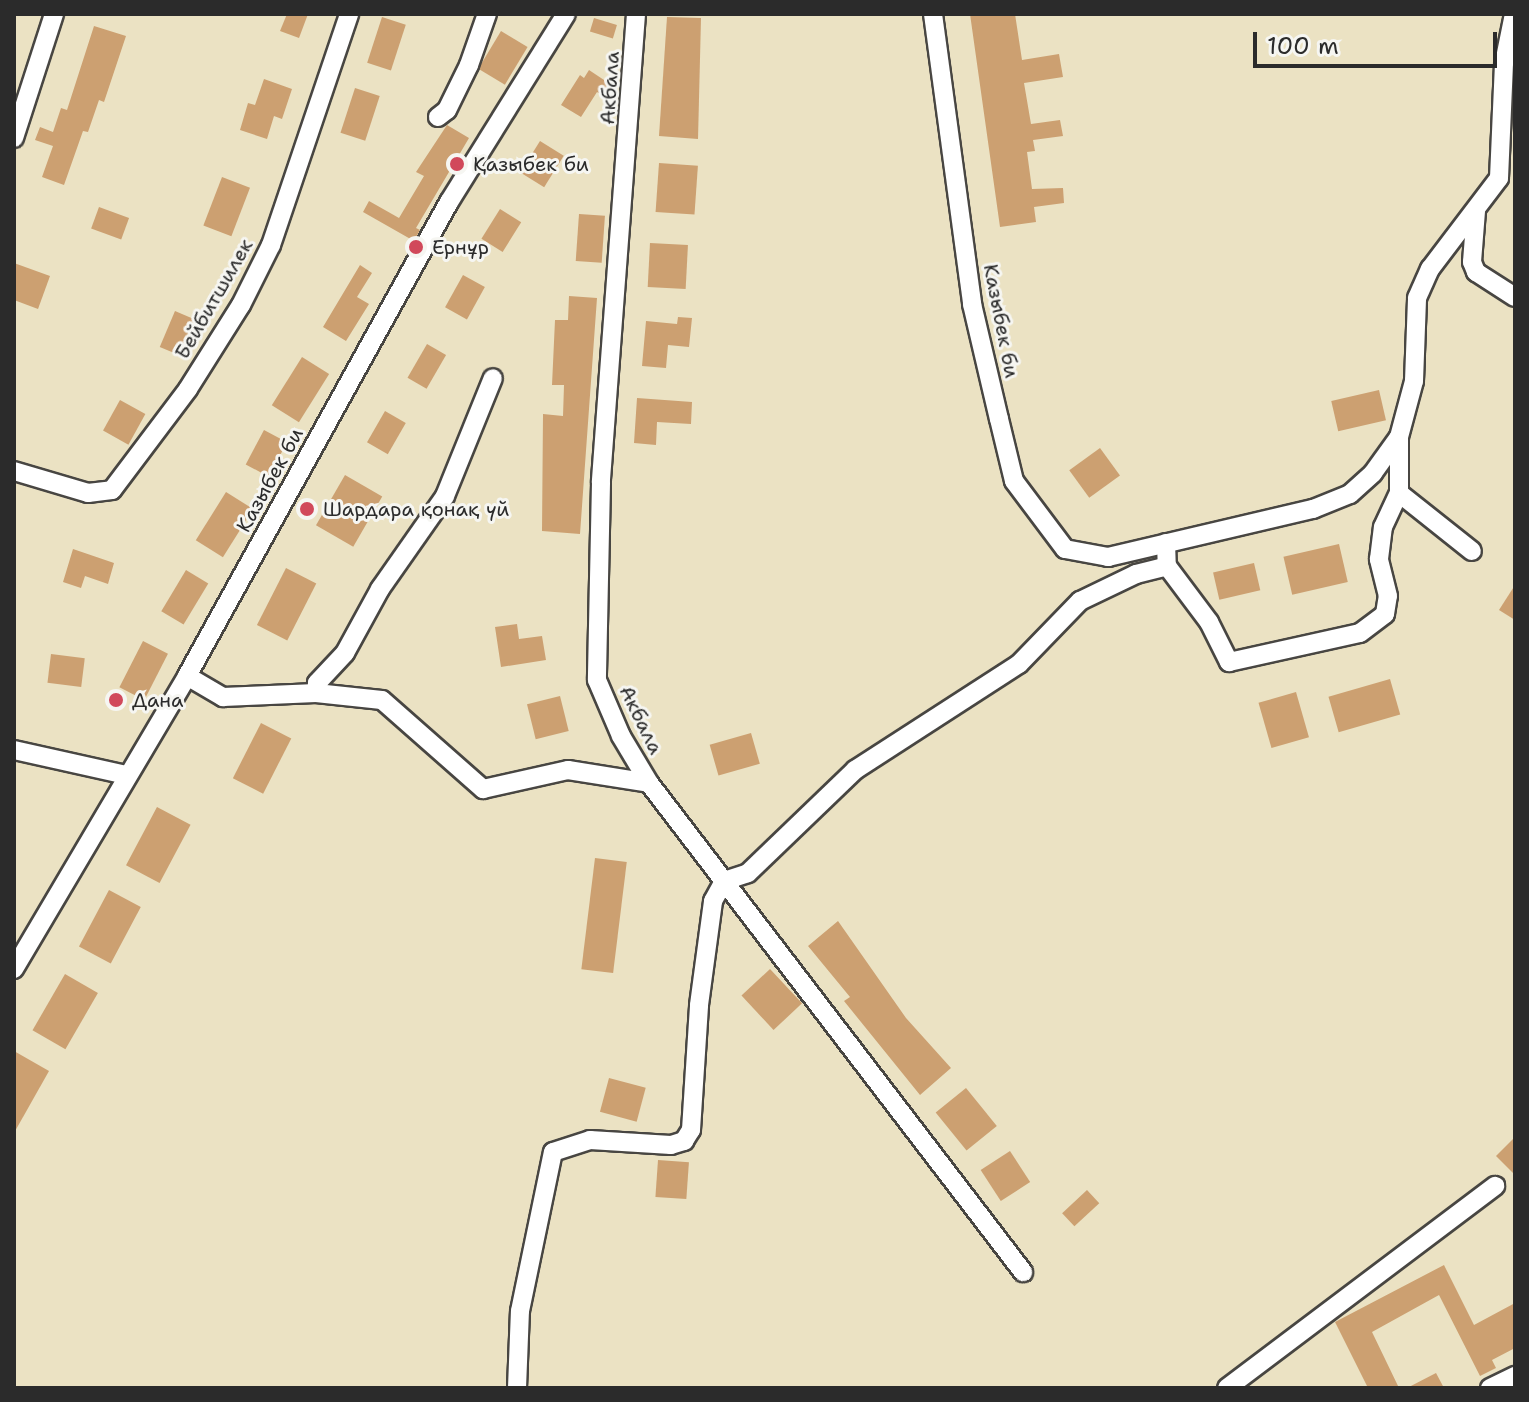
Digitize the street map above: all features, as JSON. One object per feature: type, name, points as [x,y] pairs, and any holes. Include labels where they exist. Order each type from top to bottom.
[{"type":"street","points":[[14,138],[54,14]]},
{"type":"street","name":"Бейбитшилек","points":[[14,471],[88,493],[112,490],[188,389],[241,305],[271,245],[349,14]]},
{"type":"street","points":[[438,117],[447,110],[469,65],[487,14]]},
{"type":"street","name":"Казыбек би","points":[[14,969],[187,676],[449,202],[566,14]]},
{"type":"street","name":"Акбала","points":[[636,14],[595,638],[597,680],[621,736],[649,783],[1023,1272]]},
{"type":"street","name":"Казыбек би","points":[[933,14],[972,304],[1014,481],[1065,549],[1108,557],[1313,509],[1350,494],[1373,473],[1399,437]]},
{"type":"street","points":[[1166,543],[1167,566],[1209,622],[1229,662],[1360,633],[1385,614],[1388,596],[1379,559],[1383,527],[1399,493],[1399,437],[1414,381],[1417,298],[1430,269],[1476,211],[1507,183],[1504,63],[1514,14]]},
{"type":"street","points":[[1476,211],[1472,262],[1476,272],[1515,297]]},
{"type":"street","points":[[316,693],[317,683],[345,653],[380,589],[445,496],[493,378]]},
{"type":"street","points":[[1399,493],[1472,551]]},
{"type":"street","points":[[517,1388],[520,1311],[553,1152],[590,1140],[671,1145],[684,1141],[691,1130],[701,990],[713,901],[724,881],[748,873],[855,770],[1019,664],[1080,601],[1136,574],[1167,566]]},
{"type":"street","points":[[187,676],[223,697],[316,693],[389,704],[411,730],[483,789],[568,770],[649,783]]},
{"type":"street","points":[[14,750],[126,775]]},
{"type":"street","points":[[1227,1388],[1495,1186]]},
{"type":"street","points":[[1490,1388],[1515,1376]]},
{"type":"building","points":[[287,14],[308,14],[299,38],[280,31]]},
{"type":"building","points":[[970,14],[1015,14],[1022,60],[1059,54],[1063,77],[1024,83],[1031,124],[1060,120],[1063,136],[1033,140],[1035,151],[1027,152],[1032,189],[1063,188],[1064,203],[1034,207],[1036,222],[1000,227]]},
{"type":"building","points":[[382,17],[406,25],[391,70],[367,63]]},
{"type":"building","points":[[667,17],[701,18],[698,139],[659,136]]},
{"type":"building","points":[[594,18],[617,25],[613,38],[590,31]]},
{"type":"building","points":[[94,26],[126,36],[104,102],[99,100],[88,132],[83,131],[64,185],[42,177],[53,146],[35,140],[40,127],[53,132],[61,108],[67,110]]},
{"type":"building","points":[[501,31],[528,47],[505,85],[478,69]]},
{"type":"building","points":[[589,70],[613,86],[605,97],[597,92],[581,117],[561,105],[580,75],[584,78]]},
{"type":"building","points":[[264,79],[292,89],[282,119],[274,116],[267,139],[240,130],[248,103],[255,105]]},
{"type":"building","points":[[355,88],[380,96],[365,141],[340,133]]},
{"type":"building","points":[[447,125],[469,138],[416,228],[420,230],[414,241],[363,212],[369,201],[399,218],[424,176],[416,172]]},
{"type":"building","points":[[540,141],[564,156],[544,187],[520,172]]},
{"type":"building","points":[[659,163],[698,166],[694,215],[656,212]]},
{"type":"building","points":[[222,177],[250,188],[231,236],[203,226]]},
{"type":"building","points":[[99,207],[129,218],[121,240],[91,229]]},
{"type":"building","points":[[500,209],[521,222],[503,252],[481,239]]},
{"type":"building","points":[[579,214],[605,216],[602,263],[576,261]]},
{"type":"building","points":[[650,243],[688,245],[686,289],[648,287]]},
{"type":"building","points":[[14,263],[50,276],[38,309],[14,300]]},
{"type":"building","points":[[360,265],[372,273],[357,297],[369,304],[346,341],[323,327]]},
{"type":"building","points":[[463,275],[485,287],[467,319],[445,307]]},
{"type":"building","points":[[569,296],[597,298],[580,534],[542,531],[543,414],[563,416],[564,385],[552,385],[555,320],[568,320]]},
{"type":"building","points":[[175,311],[201,322],[186,358],[160,347]]},
{"type":"building","points":[[678,317],[692,318],[689,347],[668,345],[666,368],[642,366],[646,321],[677,324]]},
{"type":"building","points":[[427,344],[446,355],[427,389],[408,378]]},
{"type":"building","points":[[302,357],[329,374],[299,422],[272,405]]},
{"type":"building","points":[[1379,390],[1386,420],[1338,431],[1331,401]]},
{"type":"building","points":[[637,398],[692,402],[691,424],[657,422],[656,445],[634,443]]},
{"type":"building","points":[[120,400],[145,414],[128,445],[103,431]]},
{"type":"building","points":[[385,411],[406,423],[388,454],[367,442]]},
{"type":"building","points":[[264,430],[287,442],[269,477],[246,464]]},
{"type":"building","points":[[1100,448],[1120,476],[1089,498],[1069,470]]},
{"type":"building","points":[[345,475],[382,496],[353,547],[316,525]]},
{"type":"building","points":[[226,492],[253,509],[223,557],[196,540]]},
{"type":"building","points":[[1339,544],[1348,582],[1292,595],[1283,557]]},
{"type":"building","points":[[73,549],[114,563],[108,584],[85,576],[81,588],[63,582]]},
{"type":"building","points":[[1254,563],[1260,590],[1219,600],[1213,572]]},
{"type":"building","points":[[286,568],[316,583],[287,640],[257,625]]},
{"type":"building","points":[[186,570],[208,583],[184,625],[161,611]]},
{"type":"building","points":[[1515,585],[1515,620],[1499,610]]},
{"type":"building","points":[[517,624],[519,639],[542,636],[546,660],[501,667],[495,627]]},
{"type":"building","points":[[143,641],[168,654],[144,700],[119,687]]},
{"type":"building","points":[[51,654],[85,658],[81,687],[47,683]]},
{"type":"building","points":[[1390,679],[1400,715],[1339,732],[1328,697]]},
{"type":"building","points":[[1296,692],[1309,737],[1271,748],[1259,703]]},
{"type":"building","points":[[560,696],[569,731],[536,739],[527,704]]},
{"type":"building","points":[[261,723],[291,738],[263,794],[233,778]]},
{"type":"building","points":[[751,733],[760,764],[718,776],[710,745]]},
{"type":"building","points":[[157,807],[191,825],[160,883],[126,865]]},
{"type":"building","points":[[595,858],[627,862],[613,973],[581,969]]},
{"type":"building","points":[[109,890],[141,907],[111,963],[79,947]]},
{"type":"building","points":[[838,921],[906,1018],[951,1068],[920,1095],[844,1001],[850,997],[808,946]]},
{"type":"building","points":[[770,969],[802,1003],[774,1030],[741,996]]},
{"type":"building","points":[[65,974],[98,993],[65,1049],[33,1030]]},
{"type":"building","points":[[14,1051],[49,1071],[14,1133]]},
{"type":"building","points":[[609,1078],[646,1088],[637,1122],[600,1112]]},
{"type":"building","points":[[966,1088],[997,1126],[967,1151],[936,1113]]},
{"type":"building","points":[[1515,1137],[1515,1175],[1496,1156]]},
{"type":"building","points":[[1010,1151],[1030,1182],[1001,1201],[981,1170]]},
{"type":"building","points":[[658,1160],[689,1162],[686,1199],[655,1197]]},
{"type":"building","points":[[1087,1190],[1099,1203],[1074,1226],[1062,1213]]},
{"type":"building","points":[[1444,1265],[1474,1325],[1515,1303],[1515,1348],[1492,1360],[1496,1368],[1480,1376],[1439,1295],[1372,1332],[1399,1388],[1368,1388],[1335,1322]]},
{"type":"building","points":[[1436,1373],[1444,1388],[1407,1388]]},
{"type":"place","name":"Қазыбек би","points":[[457,164]]},
{"type":"place","name":"Ернұр","points":[[416,247]]},
{"type":"place","name":"Шардара қонақ үй","points":[[307,509]]},
{"type":"place","name":"Дана","points":[[116,700]]}]
